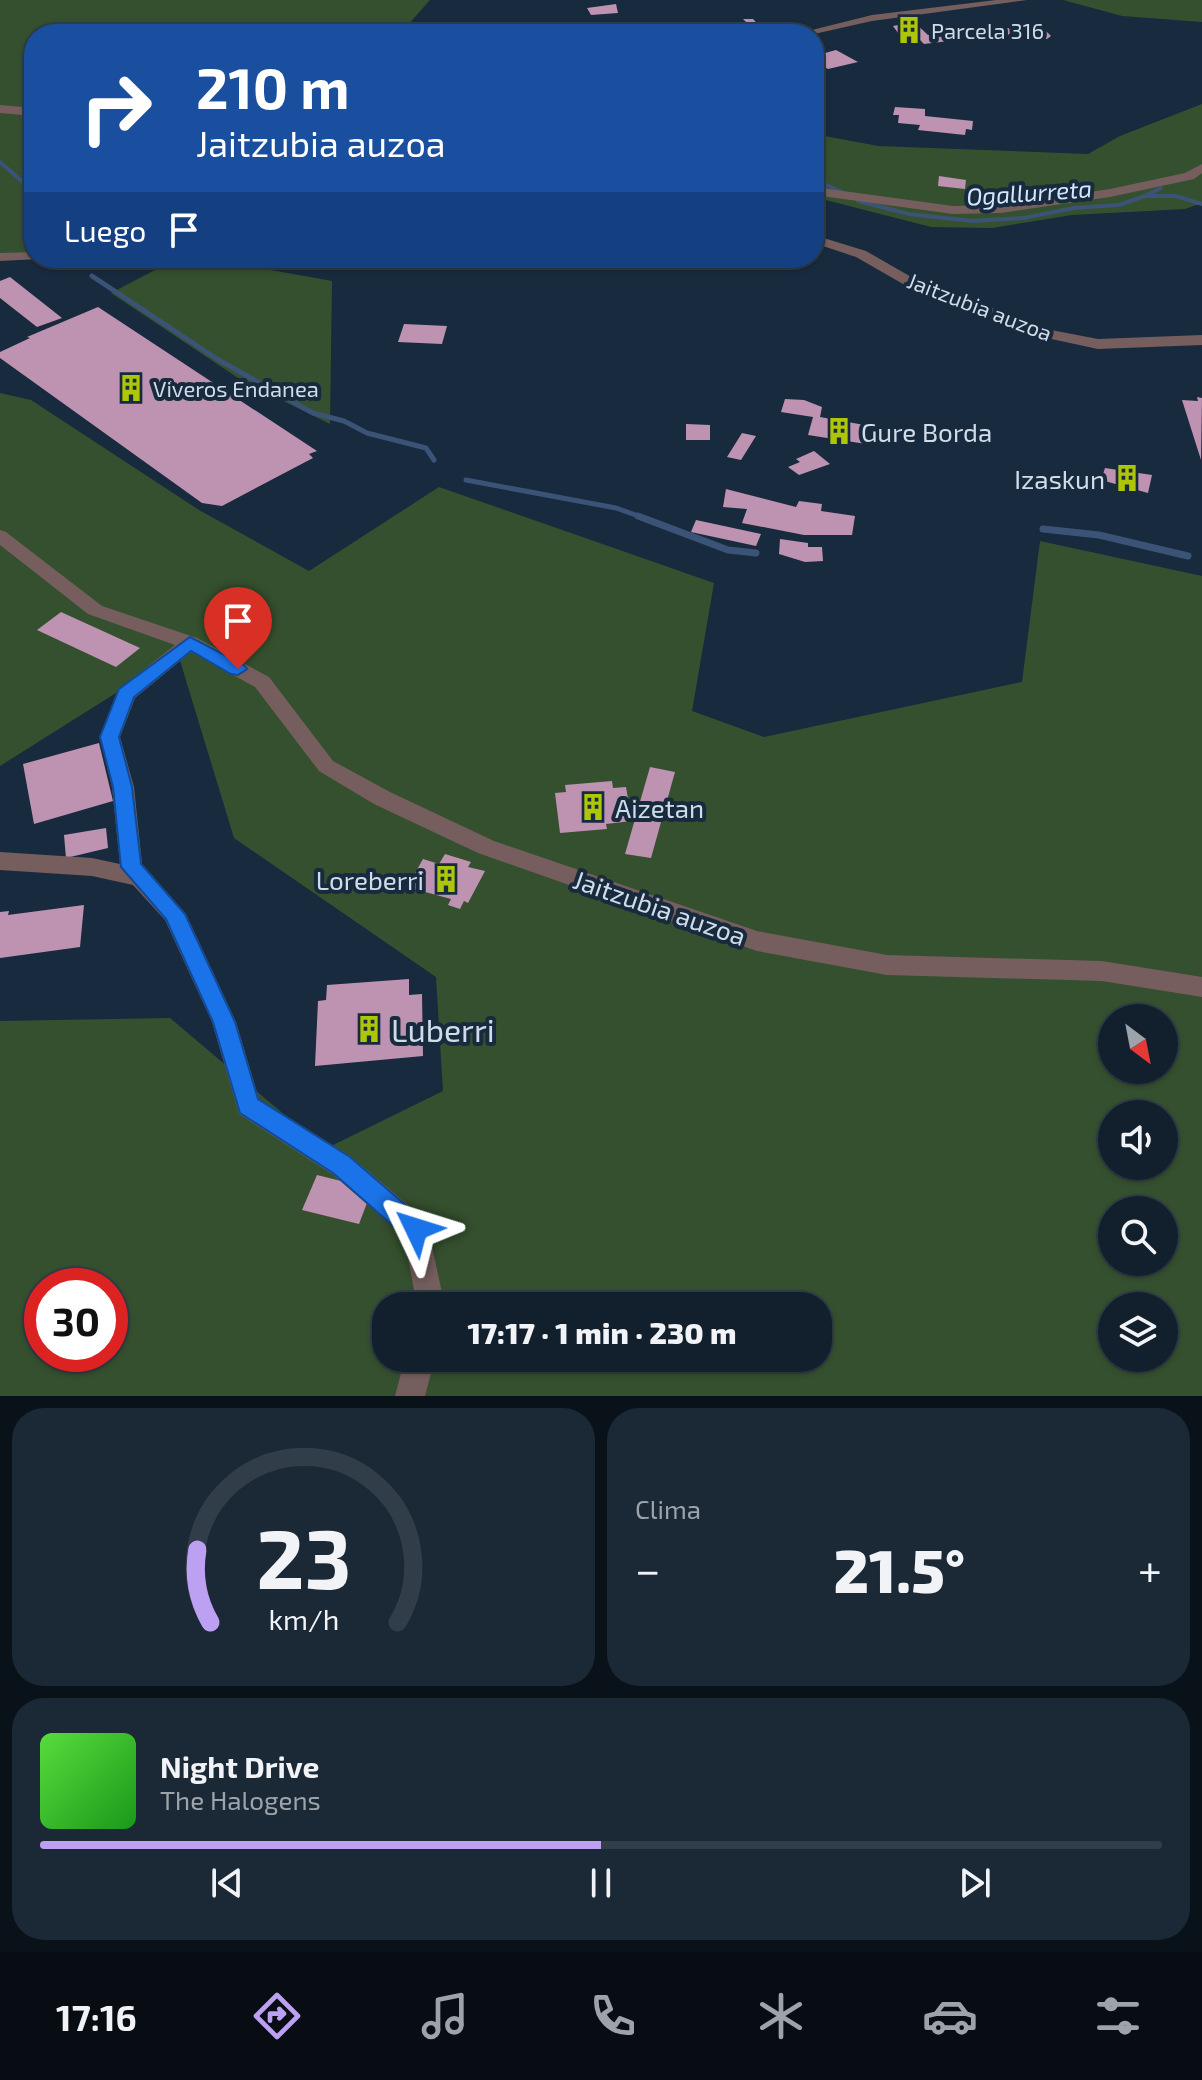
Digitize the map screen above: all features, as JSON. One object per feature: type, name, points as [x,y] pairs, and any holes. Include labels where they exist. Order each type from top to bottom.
[{"type":"street","points":[[824,29],[872,18],[1022,0]]},
{"type":"street","points":[[0,109],[24,111]]},
{"type":"street","points":[[824,192],[953,210],[1001,209],[1110,193],[1189,176],[1202,168]]},
{"type":"street","name":"Jaitzubia auzoa","points":[[824,242],[861,254],[908,281],[1047,334],[1098,344],[1202,340]]},
{"type":"street","points":[[0,257],[24,256]]},
{"type":"street","name":"Jaitzubia auzoa","points":[[0,536],[95,610],[190,643],[262,682],[326,766],[382,798],[486,847],[757,941],[887,965],[1102,971],[1202,987]]},
{"type":"street","points":[[190,643],[126,694],[110,737],[123,787],[131,867],[174,914],[224,1022],[248,1106],[341,1165],[416,1229],[428,1292]]},
{"type":"street","points":[[0,861],[92,867],[140,877]]},
{"type":"street","points":[[410,1396],[416,1372]]},
{"type":"green space","points":[[0,0],[430,0],[409,24],[24,24],[24,255],[0,255]]},
{"type":"green space","points":[[1063,0],[1202,0],[1202,22],[1122,16]]},
{"type":"green space","points":[[1202,104],[1202,203],[1185,209],[1072,215],[992,228],[931,227],[824,200],[824,136],[878,146],[1088,154],[1120,136]]},
{"type":"green space","points":[[159,268],[259,268],[332,281],[330,424],[241,380],[111,293]]},
{"type":"green space","points":[[0,393],[31,400],[199,510],[309,571],[439,487],[714,583],[692,711],[764,737],[1022,682],[1040,541],[1202,576],[1202,1396],[0,1396],[0,1021],[170,1018],[325,1149],[443,1091],[436,977],[234,838],[178,654],[0,766]]},
{"type":"building","points":[[616,4],[618,13],[591,15],[587,8]]},
{"type":"building","points":[[743,19],[753,19],[758,24],[740,24],[747,23]]},
{"type":"building","name":"Parcela 316","points":[[914,22],[928,35],[940,34],[949,41],[924,44],[916,36],[901,37],[893,26]]},
{"type":"building","points":[[1006,28],[1043,28],[1051,36],[1047,39],[1015,40],[1007,36]]},
{"type":"building","points":[[836,50],[858,62],[828,69],[824,67],[824,53]]},
{"type":"building","points":[[895,107],[925,109],[925,116],[973,121],[972,130],[966,129],[965,135],[918,130],[920,125],[898,123],[899,115],[893,115]]},
{"type":"building","points":[[939,176],[966,180],[965,189],[938,186]]},
{"type":"building","points":[[10,277],[62,318],[37,327],[0,298],[0,281]]},
{"type":"building","name":"Viveros Endanea","points":[[98,307],[317,451],[309,454],[313,458],[222,506],[202,503],[0,358],[0,352],[30,338],[27,337]]},
{"type":"building","points":[[404,324],[447,326],[442,344],[398,342]]},
{"type":"building","points":[[1197,397],[1202,398],[1201,460],[1182,400],[1198,401]]},
{"type":"building","name":"Gure Borda","points":[[785,399],[804,400],[822,407],[820,417],[870,426],[866,444],[808,435],[813,417],[781,412]]},
{"type":"building","points":[[686,424],[710,425],[710,440],[686,440]]},
{"type":"building","points":[[742,433],[756,436],[741,460],[727,457]]},
{"type":"building","points":[[814,451],[830,464],[799,475],[788,467],[800,462],[796,459]]},
{"type":"building","name":"Izaskun","points":[[1105,468],[1152,475],[1148,493],[1101,480]]},
{"type":"building","points":[[726,489],[796,507],[799,501],[822,504],[821,511],[855,516],[852,535],[804,535],[742,523],[747,509],[723,507]]},
{"type":"building","points":[[696,520],[761,534],[756,546],[691,532]]},
{"type":"building","points":[[780,539],[808,543],[808,547],[822,547],[823,561],[805,562],[779,554]]},
{"type":"building","points":[[61,612],[140,648],[116,667],[37,630]]},
{"type":"building","points":[[99,743],[113,801],[34,824],[23,764]]},
{"type":"building","points":[[650,767],[675,772],[651,858],[625,854]]},
{"type":"building","name":"Aizetan","points":[[612,781],[613,788],[626,787],[632,821],[606,824],[607,829],[560,833],[555,793],[566,792],[565,785]]},
{"type":"building","points":[[106,828],[108,848],[66,858],[64,835]]},
{"type":"building","name":"Loreberri","points":[[445,854],[471,862],[468,867],[485,871],[468,903],[464,901],[460,909],[448,905],[451,899],[407,887],[423,859],[439,864]]},
{"type":"building","points":[[84,905],[80,947],[0,958],[0,912],[9,911],[8,915]]},
{"type":"building","name":"Luberri","points":[[409,979],[409,995],[422,994],[423,1056],[315,1066],[318,1001],[326,1000],[327,985]]},
{"type":"building","points":[[317,1175],[353,1184],[370,1195],[359,1224],[302,1210]]},
{"type":"waterway","name":"Ogallurreta","points":[[0,162],[24,183]]},
{"type":"waterway","name":"Ogallurreta","points":[[824,184],[842,192]]},
{"type":"waterway","points":[[1145,196],[1161,188]]},
{"type":"waterway","name":"Ogallurreta","points":[[858,201],[909,214],[972,221],[1023,218],[1074,208],[1119,205],[1145,196]]},
{"type":"waterway","name":"Ogallurreta","points":[[1145,196],[1176,196],[1202,204]]},
{"type":"waterway","name":"Ogallurreta","points":[[92,276],[217,359],[313,413],[344,421],[367,433],[426,448],[434,460]]},
{"type":"waterway","name":"Ogallurreta","points":[[466,480],[616,508],[644,518]]},
{"type":"waterway","name":"Ogallurreta","points":[[638,516],[728,550],[756,553]]},
{"type":"waterway","name":"Ogallurreta","points":[[1043,529],[1099,535],[1188,556]]},
{"type":"place","name":"Parcela 316","points":[[909,30]]},
{"type":"place","name":"Viveros Endanea","points":[[131,388]]},
{"type":"place","name":"Gure Borda","points":[[839,431]]},
{"type":"place","name":"Izaskun","points":[[1127,478]]},
{"type":"place","name":"Aizetan","points":[[593,807]]},
{"type":"place","name":"Loreberri","points":[[446,879]]},
{"type":"place","name":"Luberri","points":[[369,1029]]},
{"type":"route","points":[[238,669],[190,643],[126,694],[110,737],[123,787],[131,867],[174,914],[224,1022],[248,1106],[341,1165],[416,1229]]}]
